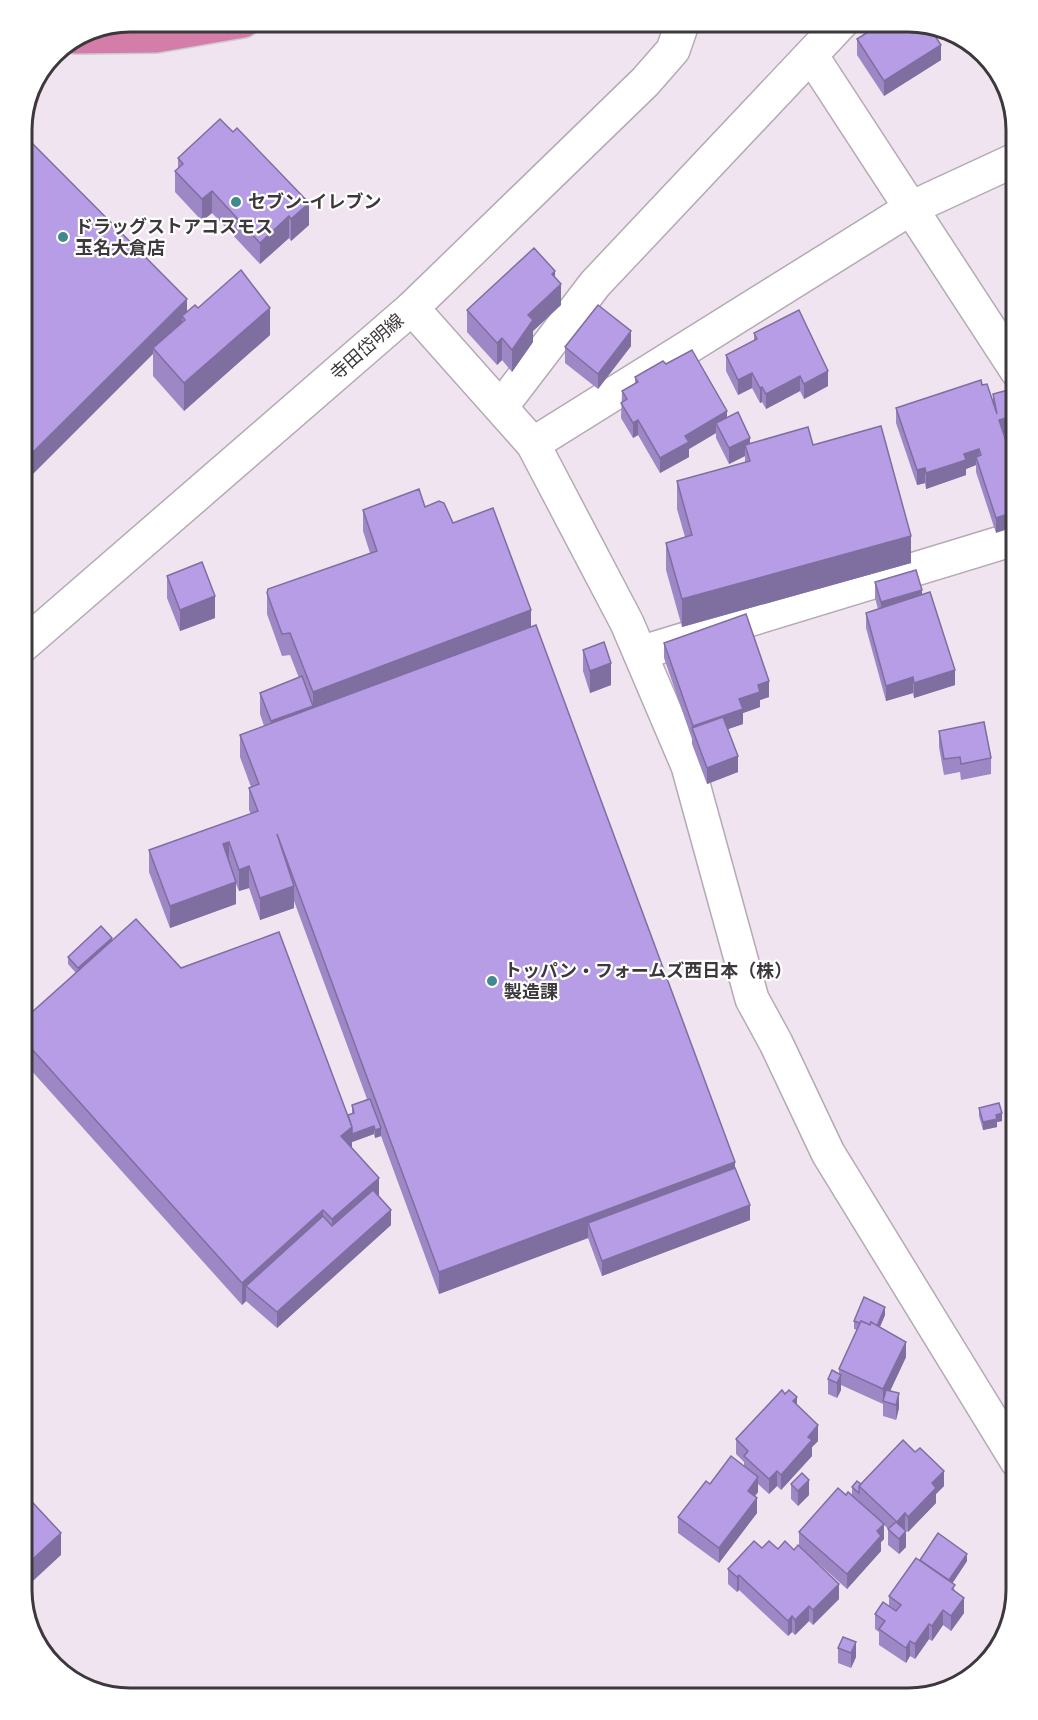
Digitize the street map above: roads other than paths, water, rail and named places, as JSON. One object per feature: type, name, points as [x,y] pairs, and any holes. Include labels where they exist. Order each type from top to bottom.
[{"type":"highway","points":[[99,37],[156,36],[179,32]]},
{"type":"street","name":"寺田岱明線","points":[[32,637],[412,308],[645,82],[673,50],[679,32]]},
{"type":"street","points":[[501,407],[595,284],[833,32]]},
{"type":"street","points":[[811,55],[1006,354]]},
{"type":"street","points":[[533,444],[911,207],[1006,164]]},
{"type":"street","points":[[412,308],[533,444],[627,623],[688,766],[752,999],[777,1043],[828,1153],[1006,1443]]},
{"type":"street","points":[[640,653],[1006,541]]},
{"type":"place","name":"セブン-イレブン","points":[[236,202]]},
{"type":"place","name":"ドラッグストアコスモス 玉名大倉店","points":[[63,237]]},
{"type":"place","name":"トッパン・フォームズ西日本（株） 製造課","points":[[492,981]]}]
